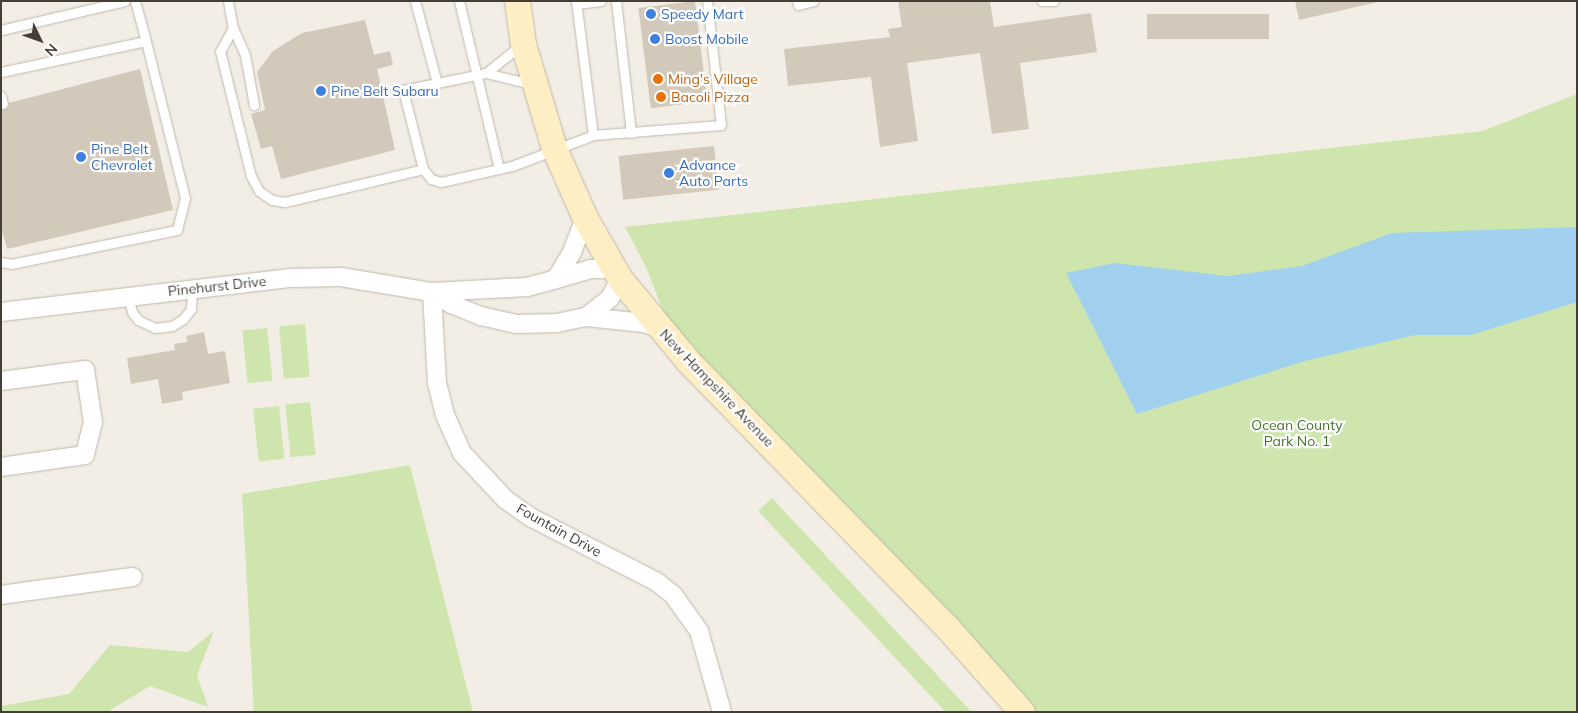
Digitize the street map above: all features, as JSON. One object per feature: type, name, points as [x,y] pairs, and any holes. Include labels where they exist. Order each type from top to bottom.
[{"type":"main road","name":"New Hampshire Avenue","points":[[517,1],[523,44],[533,84],[554,148],[585,218],[617,274],[658,328],[932,612],[1016,709]]},
{"type":"street","points":[[556,279],[572,252],[585,218]]},
{"type":"street","name":"Pinehurst Drive","points":[[1,312],[291,278],[341,277],[432,292],[472,288],[527,287],[590,269],[617,274],[610,298],[586,317]]},
{"type":"street","points":[[469,311],[472,288]]},
{"type":"street","name":"Pinehurst Drive","points":[[432,292],[469,311],[516,324],[557,323],[586,317],[645,323],[658,328]]},
{"type":"street","name":"Fountain Drive","points":[[432,292],[437,383],[445,415],[462,453],[506,500],[532,518],[657,582],[674,596],[699,631],[722,712]]},
{"type":"street","points":[[1,380],[85,370],[93,422],[85,455],[1,467]]},
{"type":"street","points":[[1,595],[133,577]]},
{"type":"lane","points":[[1,30],[125,1]]},
{"type":"lane","points":[[1,262],[11,264],[177,230],[186,198],[135,1]]},
{"type":"lane","points":[[415,1],[437,83]]},
{"type":"lane","points":[[458,1],[482,73],[499,168]]},
{"type":"lane","points":[[593,135],[576,3],[602,1]]},
{"type":"lane","points":[[616,1],[631,132]]},
{"type":"lane","points":[[523,44],[482,73],[404,90],[423,169],[431,179],[442,182],[499,168],[593,135],[721,125],[707,1]]},
{"type":"lane","points":[[797,1],[798,5],[814,1]]},
{"type":"lane","points":[[1042,1],[1054,1]]},
{"type":"lane","points":[[229,2],[233,28],[245,55],[254,105]]},
{"type":"lane","points":[[233,28],[220,51],[251,176],[266,197],[285,202],[423,169]]},
{"type":"lane","points":[[1,72],[146,41]]},
{"type":"lane","points":[[482,73],[533,84]]},
{"type":"lane","points":[[128,296],[132,312],[138,320],[155,328],[172,326],[183,319],[191,309],[192,289]]},
{"type":"green space","name":"Ocean County Park No. 1","points":[[1577,94],[1577,712],[1023,712],[667,321],[646,267],[625,227],[1483,131]]},
{"type":"green space","points":[[305,324],[310,377],[284,379],[279,326]]},
{"type":"green space","points":[[267,328],[273,381],[248,383],[242,331]]},
{"type":"green space","points":[[310,402],[316,455],[291,457],[285,405]]},
{"type":"green space","points":[[279,406],[285,459],[259,461],[253,409]]},
{"type":"green space","points":[[410,465],[473,712],[254,712],[242,494]]},
{"type":"green space","points":[[772,498],[972,712],[946,712],[758,511]]},
{"type":"green space","points":[[214,631],[197,675],[208,707],[150,686],[107,712],[1,712],[1,706],[69,694],[110,645],[188,652]]},
{"type":"water","points":[[1577,227],[1577,302],[1471,335],[1415,335],[1305,361],[1137,414],[1066,273],[1115,263],[1228,276],[1302,266],[1392,233]]},
{"type":"building","points":[[695,1],[707,101],[651,108],[638,8]]},
{"type":"building","points":[[898,1],[990,1],[994,27],[1091,13],[1097,52],[1020,63],[1029,129],[992,134],[980,53],[907,63],[918,141],[880,147],[871,77],[788,86],[784,49],[890,37],[888,29],[902,27]]},
{"type":"building","points":[[1295,1],[1378,1],[1378,2],[1299,20]]},
{"type":"building","points":[[1147,14],[1269,14],[1269,39],[1147,39]]},
{"type":"building","name":"Pine Belt Subaru","points":[[365,20],[374,55],[390,51],[393,65],[377,69],[395,150],[281,179],[272,146],[261,149],[251,114],[265,110],[257,72],[273,51],[302,33]]},
{"type":"building","name":"Pine Belt Chevrolet","points":[[140,69],[173,210],[7,249],[1,227],[1,105]]},
{"type":"building","name":"Advance Auto Parts","points":[[714,146],[719,190],[623,200],[619,156]]},
{"type":"building","points":[[204,332],[208,354],[225,351],[230,383],[182,392],[183,400],[162,404],[158,379],[131,384],[127,358],[175,350],[174,344],[187,342],[186,336]]},
{"type":"place","name":"Speedy Mart","points":[[651,14]]},
{"type":"place","name":"Boost Mobile","points":[[655,39]]},
{"type":"place","name":"Ming's Village","points":[[658,79]]},
{"type":"place","name":"Pine Belt Subaru","points":[[321,91]]},
{"type":"place","name":"Bacoli Pizza","points":[[661,97]]},
{"type":"place","name":"Pine Belt Chevrolet","points":[[81,157]]},
{"type":"place","name":"Advance Auto Parts","points":[[669,173]]}]
